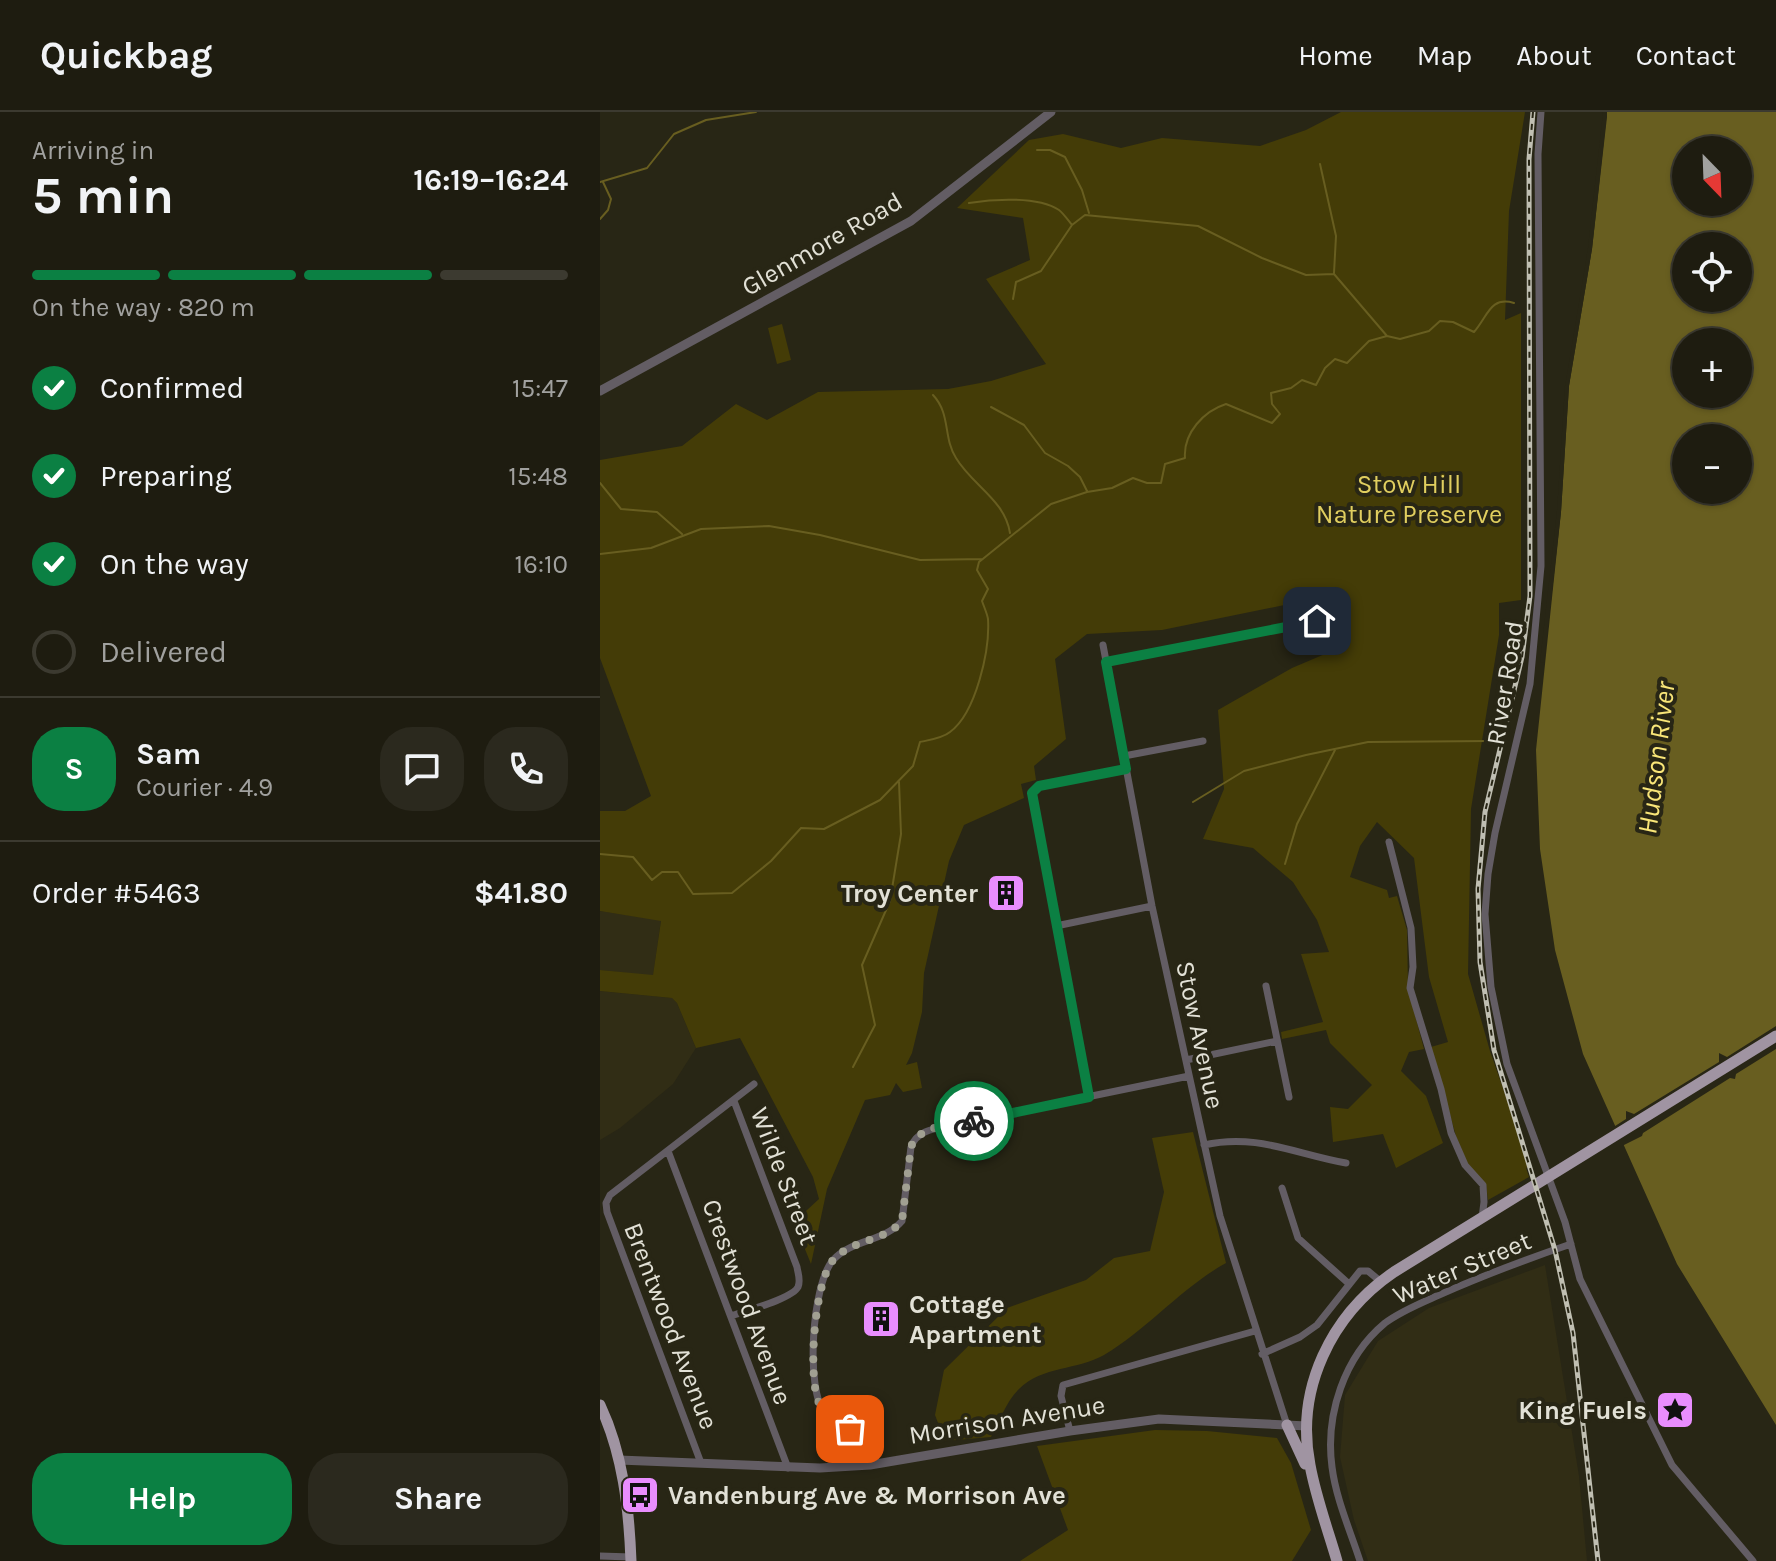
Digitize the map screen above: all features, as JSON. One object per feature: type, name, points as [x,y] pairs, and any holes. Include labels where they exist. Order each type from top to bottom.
[{"type":"main road","points":[[1337,1561],[1313,1480],[1307,1426],[1311,1391],[1325,1350],[1349,1311],[1380,1281],[1776,1036]]},
{"type":"main road","points":[[600,1405],[619,1460],[628,1509],[631,1559]]},
{"type":"main road","points":[[1287,1425],[1313,1480]]},
{"type":"street","name":"Glenmore Road","points":[[600,391],[911,221],[1051,112]]},
{"type":"street","name":"River Road","points":[[1541,112],[1538,185],[1541,566],[1530,684],[1495,833],[1485,914],[1491,987],[1502,1046],[1571,1244],[1580,1279],[1672,1465],[1753,1561]]},
{"type":"street","points":[[1106,662],[1317,621]]},
{"type":"street","name":"Stow Avenue","points":[[1103,645],[1152,906],[1220,1216],[1287,1425]]},
{"type":"street","points":[[1124,756],[1203,741]]},
{"type":"street","points":[[1089,1097],[1032,796],[1036,787],[1126,769]]},
{"type":"street","points":[[1389,842],[1411,928],[1413,967],[1410,988],[1451,1133],[1465,1165],[1483,1185],[1482,1218]]},
{"type":"street","points":[[1056,926],[1152,906]]},
{"type":"street","points":[[1266,986],[1289,1097]]},
{"type":"street","points":[[1186,1060],[1277,1041]]},
{"type":"street","points":[[870,1465],[863,1432],[835,1422],[823,1411],[816,1395],[818,1297],[825,1271],[838,1255],[887,1233],[902,1221],[911,1147],[915,1137],[928,1130],[1189,1076]]},
{"type":"street","points":[[668,1151],[754,1084]]},
{"type":"street","name":"Wilde Street","points":[[731,1316],[787,1296],[797,1289],[799,1280],[797,1267],[734,1101]]},
{"type":"street","points":[[1204,1145],[1224,1140],[1269,1142],[1346,1163]]},
{"type":"street","name":"Brentwood Avenue","points":[[668,1151],[610,1195],[606,1203],[701,1463]]},
{"type":"street","name":"Crestwood Avenue","points":[[668,1151],[788,1468]]},
{"type":"street","points":[[1282,1188],[1298,1238],[1348,1283]]},
{"type":"street","name":"Water Street","points":[[1360,1561],[1331,1464],[1334,1407],[1350,1365],[1362,1347],[1388,1321],[1415,1305],[1571,1244]]},
{"type":"street","points":[[1262,1354],[1300,1337],[1317,1325],[1348,1283],[1364,1270],[1380,1281]]},
{"type":"street","points":[[1070,1431],[1060,1389],[1063,1385],[1255,1331]]},
{"type":"street","name":"Morrison Avenue","points":[[619,1460],[788,1468],[870,1465],[1159,1419],[1307,1426]]},
{"type":"street","points":[[600,1556],[631,1559]]},
{"type":"shaded area","points":[[600,911],[661,920],[653,976],[600,970]]},
{"type":"shaded area","points":[[600,991],[672,998],[696,1048],[673,1084],[620,1128],[600,1140]]},
{"type":"shaded area","points":[[1545,1265],[1579,1476],[1587,1561],[1368,1561],[1354,1520],[1340,1457],[1345,1395],[1378,1341],[1429,1308]]},
{"type":"green space","name":"Stow Hill Nature Preserve","points":[[1341,112],[1525,112],[1509,211],[1505,320],[1521,313],[1521,600],[1499,603],[1499,635],[1471,809],[1468,974],[1490,1051],[1530,1166],[1526,1168],[1529,1177],[1488,1200],[1486,1185],[1467,1164],[1456,1136],[1431,1047],[1448,1042],[1429,977],[1414,858],[1377,822],[1360,846],[1350,877],[1387,890],[1389,898],[1397,896],[1407,930],[1408,989],[1424,1049],[1409,1052],[1401,1071],[1426,1096],[1443,1143],[1396,1168],[1383,1134],[1333,1142],[1330,1107],[1348,1109],[1372,1085],[1330,1043],[1326,1030],[1282,1039],[1281,1032],[1323,1022],[1301,954],[1329,952],[1317,920],[1293,882],[1253,848],[1203,839],[1224,789],[1218,710],[1292,668],[1332,651],[1319,612],[1307,614],[1304,601],[1162,630],[1087,634],[1055,659],[1066,739],[1034,766],[1036,780],[1021,784],[1024,798],[964,825],[949,861],[924,973],[922,1012],[906,1065],[917,1062],[922,1088],[903,1092],[896,1083],[890,1095],[865,1100],[827,1189],[811,1264],[794,1222],[819,1199],[813,1177],[740,1038],[696,1048],[672,998],[600,991],[600,970],[653,975],[661,921],[600,911],[600,811],[625,811],[651,796],[600,658],[600,460],[682,446],[736,404],[767,420],[818,392],[948,389],[991,381],[1046,364],[986,279],[1030,260],[1023,218],[957,208],[1029,140],[1063,134],[1121,148],[1162,138],[1260,146],[1306,130]]},
{"type":"green space","points":[[782,324],[791,360],[777,364],[768,328]]},
{"type":"green space","points":[[1193,1132],[1226,1263],[1194,1284],[1104,1355],[1028,1382],[1011,1399],[991,1437],[945,1441],[935,1415],[944,1370],[1007,1308],[1086,1280],[1114,1258],[1150,1251],[1164,1192],[1152,1138]]},
{"type":"green space","points":[[1155,1430],[1207,1431],[1277,1438],[1291,1463],[1311,1530],[1292,1561],[1020,1561],[1068,1530],[1037,1446]]},
{"type":"water","name":"Hudson River","points":[[1607,112],[1776,112],[1776,1425],[1677,1264],[1583,1054],[1555,950],[1540,849],[1536,750],[1561,512],[1569,386],[1592,249]]},
{"type":"pier","points":[[1603,112],[1607,112],[1607,117],[1592,249],[1569,386],[1561,512],[1544,663],[1540,662],[1557,511],[1565,386],[1588,248]]},
{"type":"pier","points":[[1776,1026],[1776,1049],[1736,1074],[1735,1079],[1730,1078],[1620,1147],[1612,1128],[1626,1119],[1626,1111],[1634,1114],[1719,1062],[1719,1053],[1727,1057]]},
{"type":"waterway","points":[[600,182],[647,168],[674,134],[706,120],[756,112]]},
{"type":"waterway","points":[[1037,150],[1050,150],[1065,157],[1082,190],[1089,213]]},
{"type":"waterway","points":[[1320,164],[1336,236],[1334,273]]},
{"type":"waterway","points":[[600,219],[608,210],[611,199],[603,182]]},
{"type":"waterway","points":[[969,203],[1002,200],[1039,202],[1059,210],[1072,225]]},
{"type":"waterway","points":[[1013,299],[1016,282],[1041,271],[1072,225],[1085,215],[1198,226],[1262,258],[1306,275],[1334,274],[1387,336]]},
{"type":"waterway","points":[[600,854],[633,857],[652,880],[662,872],[678,872],[693,894],[732,893],[771,861],[801,828],[824,829],[880,800],[913,766],[920,742],[944,736],[959,723],[980,680],[987,647],[988,619],[982,601],[988,589],[977,570],[979,562],[1051,504],[1087,492],[1112,488],[1133,478],[1147,483],[1161,483],[1165,464],[1185,458],[1187,440],[1196,424],[1218,407],[1226,404],[1272,423],[1280,414],[1272,404],[1271,393],[1291,388],[1302,380],[1316,385],[1325,368],[1335,359],[1347,363],[1369,341],[1387,336],[1400,339],[1429,331],[1440,321],[1453,322],[1474,332],[1494,305],[1514,303]]},
{"type":"waterway","points":[[933,395],[945,418],[949,442],[956,458],[1002,511],[1010,533]]},
{"type":"waterway","points":[[991,407],[1024,425],[1045,453],[1080,477],[1087,491]]},
{"type":"waterway","points":[[600,483],[621,509],[657,512],[682,534]]},
{"type":"waterway","points":[[600,554],[651,548],[701,529],[769,526],[820,535],[920,560],[983,559]]},
{"type":"waterway","points":[[1193,802],[1244,771],[1368,742],[1489,741]]},
{"type":"waterway","points":[[1285,864],[1297,824],[1335,750]]},
{"type":"waterway","points":[[853,1067],[875,1025],[862,965],[890,901],[901,834],[899,782]]},
{"type":"railway","points":[[1533,112],[1529,159],[1530,596],[1522,657],[1485,812],[1478,889],[1480,962],[1494,1050],[1555,1250],[1573,1333],[1598,1561]]},
{"type":"way so far","points":[[850,1429],[827,1416],[816,1395],[814,1363],[818,1297],[825,1271],[848,1248],[887,1233],[902,1221],[911,1147],[915,1137],[928,1130],[974,1121]]},
{"type":"place","name":"Troy Center","points":[[1006,893]]},
{"type":"place","name":"Cottage Apartment","points":[[881,1319]]},
{"type":"place","name":"King Fuels","points":[[1675,1410]]},
{"type":"place","name":"Vandenburg Ave & Morrison Ave","points":[[640,1495]]},
{"type":"route","points":[[974,1121],[1089,1097],[1032,793],[1039,786],[1126,769],[1106,662],[1317,621]]}]
